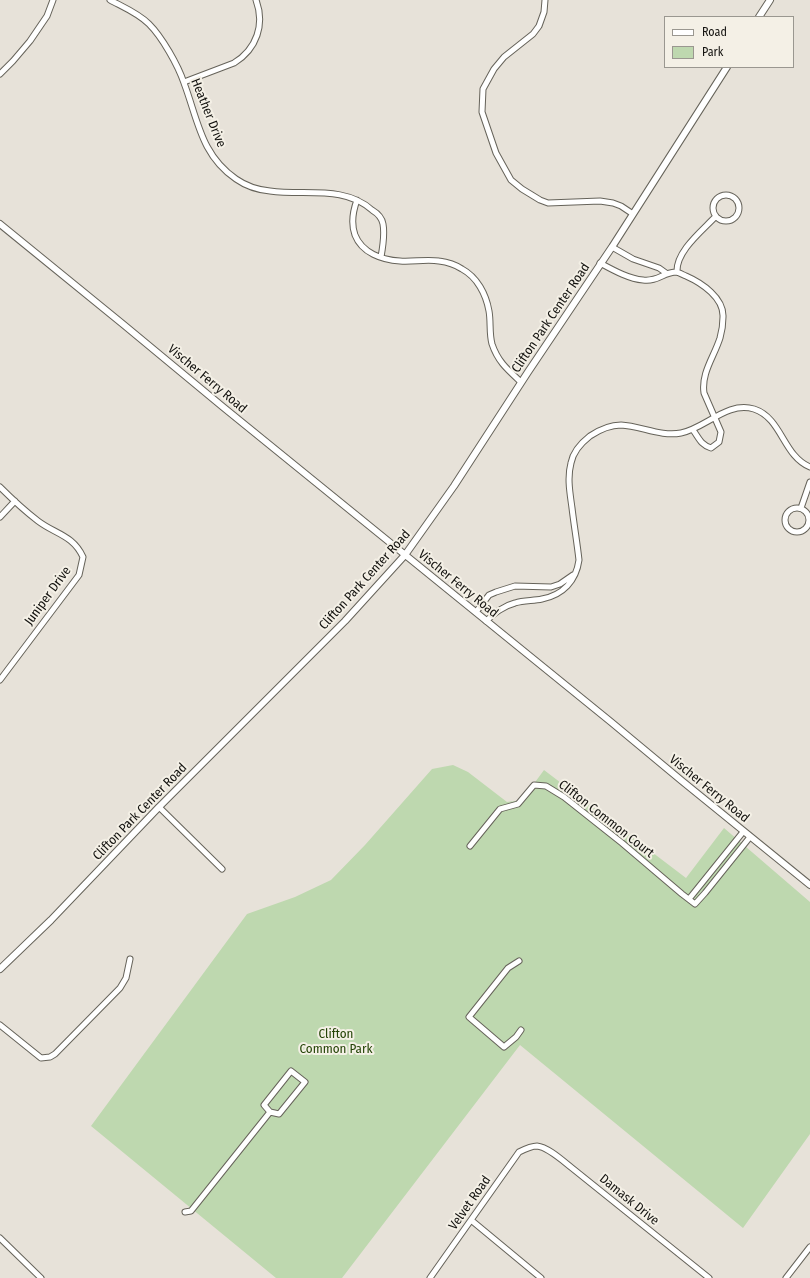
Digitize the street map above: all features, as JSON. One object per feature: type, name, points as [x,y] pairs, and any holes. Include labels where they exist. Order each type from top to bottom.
[{"type":"street","points":[[0,74],[30,41],[47,16],[53,0]]},
{"type":"street","name":"Heather Drive","points":[[110,0],[135,13],[149,24],[159,37],[174,61],[184,82],[210,153],[219,164],[236,179],[246,184],[270,191],[339,194],[351,197],[368,206],[383,222],[383,246],[381,257]]},
{"type":"street","points":[[184,82],[234,63],[249,51],[260,23],[260,9],[256,0]]},
{"type":"street","points":[[545,0],[544,12],[539,26],[533,34],[504,57],[488,79],[483,89],[482,112],[496,153],[511,180],[540,200],[548,203],[600,201],[617,204],[633,214]]},
{"type":"street","points":[[760,16],[770,0]]},
{"type":"street","name":"Clifton Park Center Road","points":[[0,969],[51,920],[159,807],[345,621],[405,555],[454,486],[521,382],[612,247],[726,68]]},
{"type":"street","points":[[726,196],[734,198],[737,201],[739,209],[738,213],[732,220],[723,221],[716,216],[713,209],[714,204],[719,198],[726,196]]},
{"type":"street","points":[[357,200],[353,219],[353,230],[357,242],[370,253],[400,261],[439,261],[456,265],[464,269],[472,276],[481,288],[486,299],[489,312],[492,344],[496,353],[502,364],[521,382]]},
{"type":"street","points":[[677,272],[679,258],[687,247],[716,216]]},
{"type":"street","name":"Vischer Ferry Road","points":[[0,224],[743,832],[810,885]]},
{"type":"street","points":[[612,247],[632,259],[659,268],[666,273]]},
{"type":"street","points":[[600,263],[614,270],[642,280],[658,279],[666,273],[677,272],[703,285],[715,296],[723,309],[723,323],[720,338],[708,367],[703,386],[704,393],[721,432],[719,442],[711,448],[705,446],[694,430]]},
{"type":"street","points":[[486,621],[498,610],[508,605],[526,601],[541,600],[559,594],[566,588],[574,574],[579,560],[570,489],[569,473],[571,461],[579,445],[594,433],[608,426],[630,426],[655,432],[680,434],[694,430],[715,417],[737,408],[743,407],[754,409],[774,423],[791,451],[803,464],[810,467]]},
{"type":"street","points":[[800,508],[810,482]]},
{"type":"street","name":"Juniper Drive","points":[[0,488],[39,522],[66,537],[77,546],[83,557],[79,575],[0,680]]},
{"type":"street","points":[[0,517],[15,501]]},
{"type":"street","points":[[793,508],[800,508],[807,513],[809,521],[806,529],[794,532],[787,528],[785,524],[785,516],[786,513],[793,508]]},
{"type":"street","points":[[476,612],[489,596],[496,592],[515,586],[551,587],[560,584],[574,574]]},
{"type":"street","name":"Clifton Common Court","points":[[470,846],[500,809],[518,804],[534,785],[546,786],[564,796],[695,904],[750,837]]},
{"type":"street","points":[[159,807],[222,869]]},
{"type":"street","points":[[689,899],[743,832]]},
{"type":"street","points":[[0,1025],[41,1058],[50,1057],[55,1054],[120,988],[126,978],[130,959]]},
{"type":"street","points":[[519,961],[508,968],[468,1016],[504,1046],[516,1037],[521,1030]]},
{"type":"street","points":[[291,1071],[305,1082],[279,1114],[270,1112],[264,1105],[291,1071]]},
{"type":"street","points":[[185,1212],[191,1211],[270,1112]]},
{"type":"street","name":"Damask Drive","points":[[532,1147],[538,1146],[544,1148],[566,1164],[709,1278]]},
{"type":"street","name":"Velvet Road","points":[[430,1278],[519,1152],[532,1147]]},
{"type":"street","points":[[471,1220],[541,1278]]},
{"type":"street","points":[[0,1238],[41,1278]]},
{"type":"street","points":[[786,1278],[810,1247]]},
{"type":"green space","name":"Clifton Common Park","points":[[453,765],[468,772],[507,802],[522,800],[544,770],[686,878],[724,828],[810,902],[810,1134],[743,1228],[520,1045],[342,1278],[276,1278],[91,1126],[247,914],[295,897],[331,880],[365,845],[432,769]]}]
